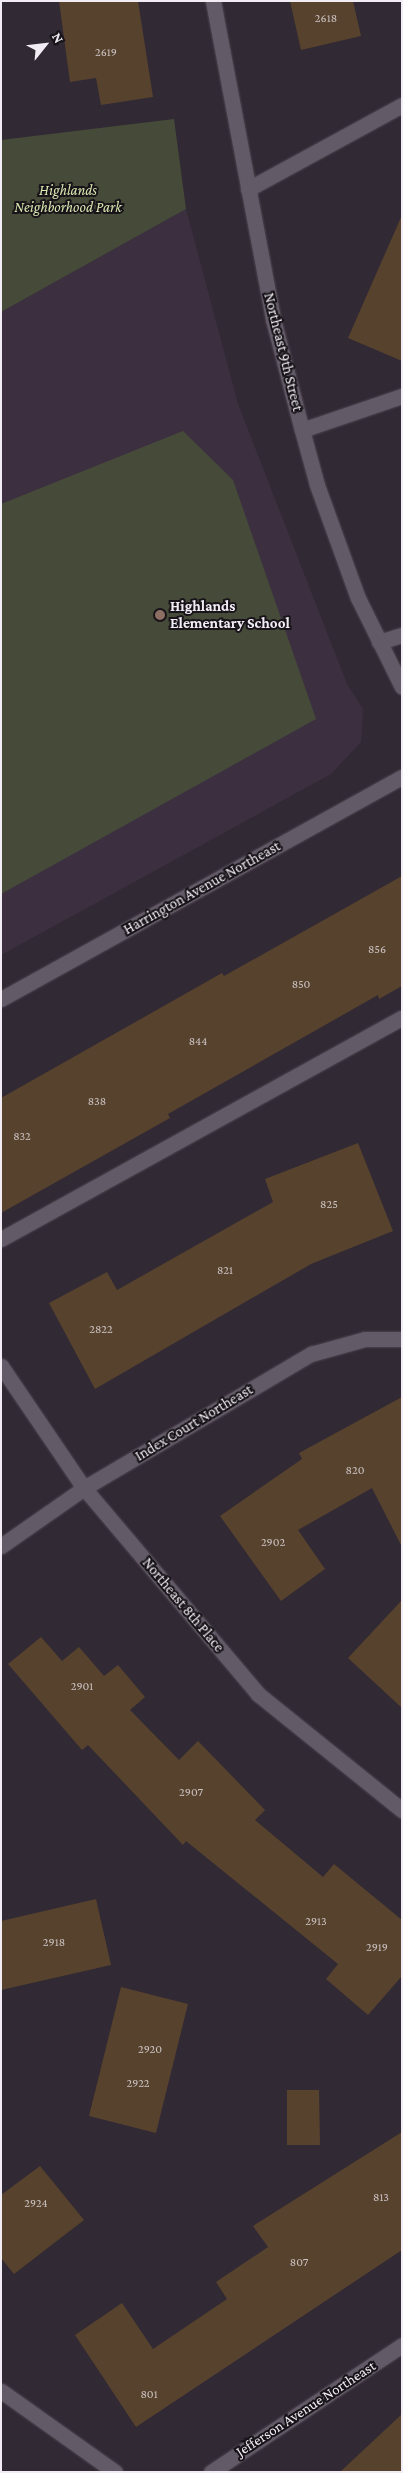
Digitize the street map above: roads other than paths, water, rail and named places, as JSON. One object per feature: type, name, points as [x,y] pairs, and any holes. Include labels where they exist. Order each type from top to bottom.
[{"type":"street","name":"Northeast 9th Street","points":[[214,1],[273,319],[302,430],[318,485],[358,598],[402,687]]},
{"type":"street","points":[[248,189],[402,105]]},
{"type":"street","points":[[302,430],[402,396]]},
{"type":"street","points":[[379,642],[402,635]]},
{"type":"street","name":"Harrington Avenue Northeast","points":[[1,999],[402,777]]},
{"type":"street","points":[[1,1239],[402,1018]]},
{"type":"street","name":"Index Court Northeast","points":[[1,1546],[84,1488],[311,1354],[365,1339],[402,1338]]},
{"type":"street","name":"Northeast 8th Place","points":[[1,1366],[84,1488],[258,1694],[402,1810]]},
{"type":"street","name":"Jefferson Avenue Northeast","points":[[211,2472],[402,2345]]},
{"type":"street","points":[[1,2390],[115,2472]]},
{"type":"place","name":"Highlands Elementary School","points":[[160,615]]},
{"type":"park label","name":"Highlands Neighborhood Park","points":[[68,198]]}]
